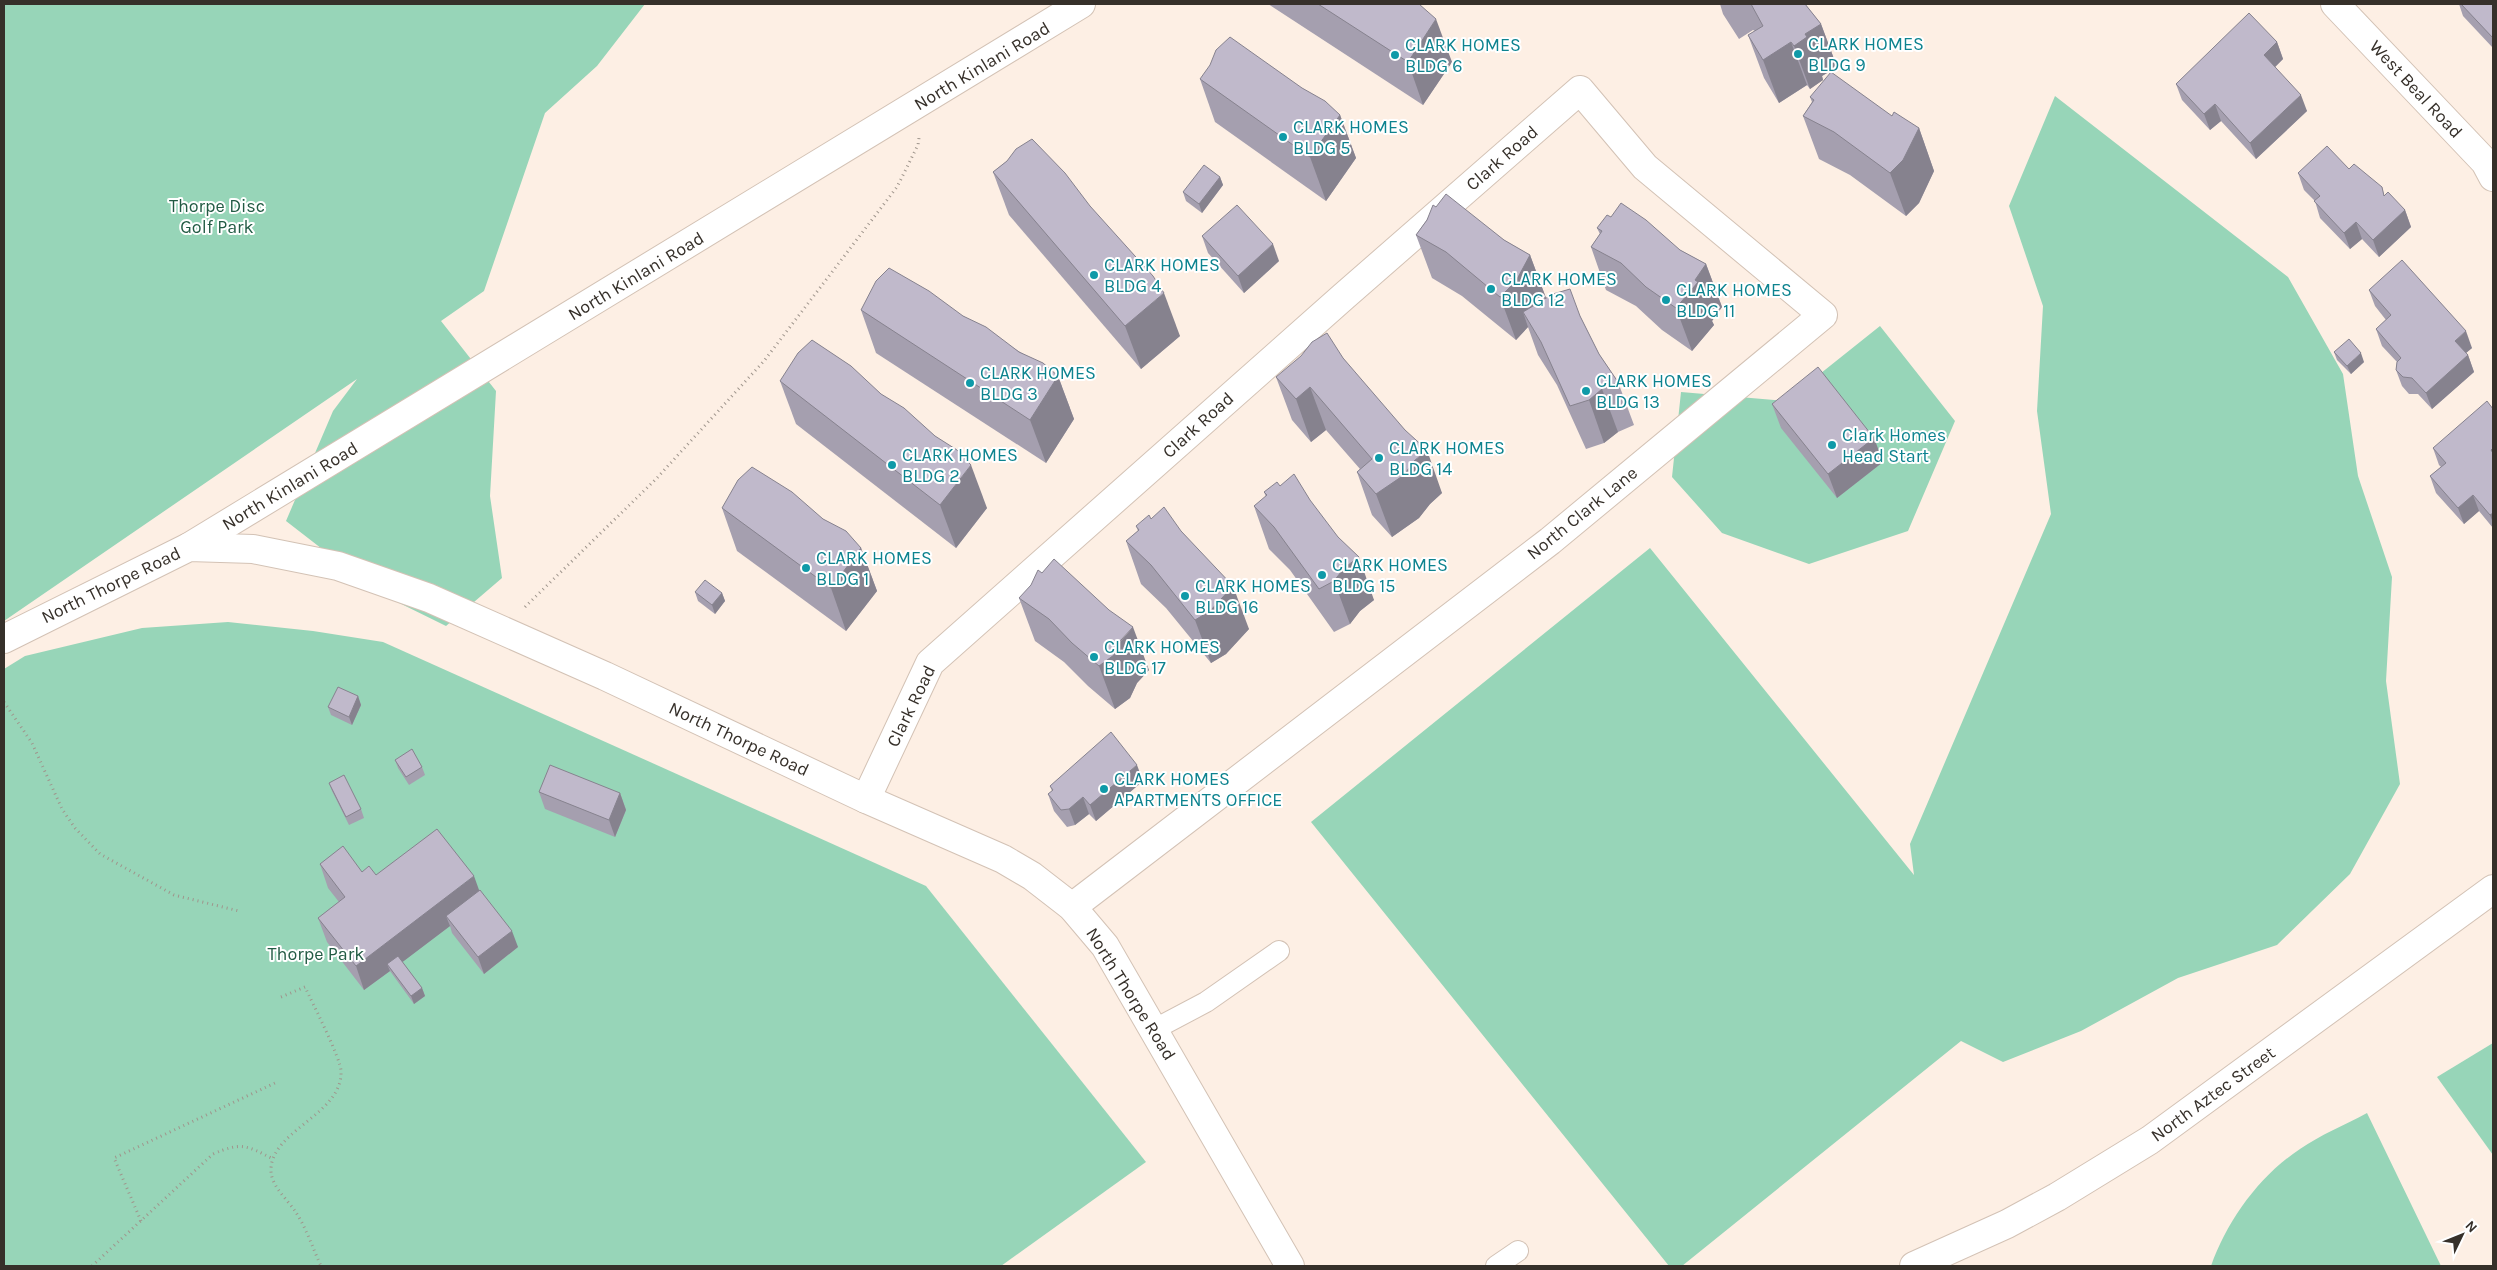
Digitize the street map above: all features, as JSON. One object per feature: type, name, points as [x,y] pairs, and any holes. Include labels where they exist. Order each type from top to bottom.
[{"type":"street","name":"North Kinlani Road","points":[[190,547],[1081,4]]},
{"type":"street","name":"West Beal Road","points":[[2335,4],[2485,162],[2493,177]]},
{"type":"street","name":"Clark Road","points":[[866,799],[930,663],[1343,296],[1580,90]]},
{"type":"street","name":"North Clark Lane","points":[[1072,907],[1550,541],[1823,314],[1645,167],[1580,90]]},
{"type":"street","name":"North Thorpe Road","points":[[4,639],[190,547],[253,550],[338,566],[429,598],[605,676],[866,799],[1003,859],[1032,876],[1072,907],[1105,946],[1155,1029],[1290,1266]]},
{"type":"street","name":"North Aztec Street","points":[[1914,1266],[2015,1220],[2150,1140],[2493,889]]},
{"type":"lane","points":[[1155,1029],[1206,1002],[1280,951]]},
{"type":"lane","points":[[1496,1266],[1518,1251]]},
{"type":"path","points":[[524,607],[656,479],[764,361],[897,187],[918,145],[920,134]]},
{"type":"path","points":[[4,702],[32,743],[62,809],[75,828],[100,854],[174,896],[239,911]]},
{"type":"path","points":[[281,997],[305,987],[342,1070],[339,1086],[320,1111],[275,1151],[270,1171],[279,1191],[296,1212],[321,1266]]},
{"type":"path","points":[[141,1221],[114,1158],[275,1083]]},
{"type":"path","points":[[92,1266],[213,1154],[234,1145],[253,1148],[273,1158]]},
{"type":"green space","name":"Thorpe Disc Golf Park","points":[[4,4],[645,4],[597,66],[545,113],[484,291],[441,321],[496,391],[490,496],[502,578],[446,626],[379,593],[286,521],[333,411],[357,379],[4,621]]},
{"type":"green space","points":[[2055,96],[2288,277],[2343,374],[2358,476],[2392,577],[2386,681],[2400,784],[2350,874],[2277,945],[2178,978],[2081,1031],[2003,1062],[1961,1041],[1682,1266],[1669,1266],[1311,822],[1650,548],[1914,875],[1910,844],[2051,514],[2037,411],[2043,306],[2009,206]]},
{"type":"green space","points":[[1880,326],[1955,421],[1908,531],[1809,564],[1722,533],[1672,477],[1681,392],[1786,401]]},
{"type":"green space","name":"Thorpe Park","points":[[228,622],[313,631],[383,642],[926,886],[1146,1162],[1001,1266],[4,1266],[4,669],[25,656],[142,628]]},
{"type":"green space","points":[[2493,1043],[2493,1155],[2437,1077]]},
{"type":"green space","points":[[2367,1113],[2441,1266],[2211,1266],[2235,1216],[2271,1172],[2308,1144]]},
{"type":"building","points":[[1318,4],[1419,4],[1436,19],[1408,62]]},
{"type":"building","points":[[1751,4],[1805,4],[1821,24],[1805,34],[1807,37],[1794,46],[1791,42],[1763,60],[1748,35],[1763,26]]},
{"type":"building","points":[[2461,4],[2493,4],[2493,38]]},
{"type":"building","points":[[2249,13],[2277,42],[2264,55],[2301,95],[2250,143],[2215,104],[2204,114],[2176,84]]},
{"type":"building","points":[[1230,37],[1302,88],[1325,101],[1340,115],[1310,157],[1200,79],[1210,65],[1216,50]]},
{"type":"building","points":[[1831,72],[1892,116],[1894,112],[1919,128],[1903,160],[1890,173],[1834,132],[1803,116],[1814,100],[1810,97]]},
{"type":"building","points":[[1032,139],[1065,173],[1090,206],[1153,276],[1164,293],[1125,326],[993,172],[1007,161],[1016,149]]},
{"type":"building","points":[[2327,146],[2349,169],[2354,164],[2382,187],[2384,196],[2388,192],[2405,210],[2373,240],[2356,222],[2344,233],[2314,201],[2320,196],[2298,173]]},
{"type":"building","points":[[1204,165],[1220,177],[1199,204],[1183,192]]},
{"type":"building","points":[[1446,194],[1504,240],[1530,255],[1516,281],[1500,297],[1446,252],[1416,235],[1427,220],[1433,205],[1436,207]]},
{"type":"building","points":[[1621,203],[1646,220],[1680,250],[1706,264],[1695,280],[1698,282],[1676,308],[1646,287],[1621,263],[1591,247],[1602,231],[1597,228],[1607,215],[1611,217]]},
{"type":"building","points":[[1237,205],[1273,244],[1238,276],[1202,236]]},
{"type":"building","points":[[2402,260],[2466,331],[2455,341],[2468,355],[2426,393],[2412,378],[2403,377],[2396,370],[2397,362],[2401,358],[2376,329],[2391,315],[2369,290]]},
{"type":"building","points":[[889,268],[929,291],[963,316],[986,327],[1019,352],[1043,363],[1058,376],[1030,420],[861,310],[876,281]]},
{"type":"building","points":[[1570,289],[1580,316],[1599,354],[1618,382],[1602,389],[1589,400],[1570,406],[1541,342],[1523,312],[1553,294]]},
{"type":"building","points":[[1327,333],[1343,358],[1405,430],[1427,450],[1414,461],[1404,475],[1376,494],[1357,472],[1372,459],[1310,387],[1296,399],[1276,377],[1301,356],[1312,342]]},
{"type":"building","points":[[2349,339],[2361,353],[2347,366],[2334,352]]},
{"type":"building","points":[[812,340],[851,366],[881,394],[904,408],[935,436],[957,450],[971,465],[940,505],[780,381],[798,353]]},
{"type":"building","name":"Clark Homes Head Start","points":[[1818,367],[1874,438],[1828,474],[1772,404]]},
{"type":"building","points":[[2487,401],[2493,409],[2493,448],[2491,450],[2493,453],[2493,513],[2490,515],[2473,495],[2458,508],[2430,476],[2446,463],[2433,448]]},
{"type":"building","points":[[752,467],[792,492],[823,519],[846,531],[861,548],[831,588],[722,508],[738,480]]},
{"type":"building","points":[[1294,474],[1310,500],[1338,537],[1359,557],[1344,568],[1334,581],[1319,589],[1274,527],[1254,506],[1267,495],[1264,492],[1277,482],[1280,486]]},
{"type":"building","points":[[1164,507],[1181,531],[1233,586],[1210,611],[1195,620],[1151,565],[1126,541],[1139,530],[1136,526],[1149,515],[1151,519]]},
{"type":"building","points":[[1054,559],[1109,610],[1133,627],[1121,640],[1114,655],[1099,666],[1072,643],[1049,619],[1019,598],[1031,585],[1038,570],[1042,573]]},
{"type":"building","points":[[705,580],[722,593],[712,605],[695,592]]},
{"type":"building","points":[[338,687],[358,696],[349,717],[328,707]]},
{"type":"building","points":[[1111,732],[1137,765],[1090,805],[1083,797],[1069,809],[1061,810],[1048,794],[1053,790],[1050,786]]},
{"type":"building","points":[[412,749],[422,767],[406,777],[395,760]]},
{"type":"building","points":[[550,765],[620,793],[609,820],[539,792]]},
{"type":"building","points":[[344,775],[361,809],[346,817],[329,783]]},
{"type":"building","points":[[437,829],[474,876],[356,966],[318,918],[345,897],[320,864],[343,846],[362,872],[369,866],[376,875]]},
{"type":"building","points":[[480,890],[512,931],[478,957],[446,916]]},
{"type":"building","points":[[398,956],[422,988],[411,996],[387,964]]},
{"type":"place","name":"CLARK HOMES BLDG 9","points":[[1798,54]]},
{"type":"place","name":"CLARK HOMES BLDG 6","points":[[1395,55]]},
{"type":"place","name":"CLARK HOMES BLDG 5","points":[[1283,137]]},
{"type":"place","name":"CLARK HOMES BLDG 4","points":[[1094,275]]},
{"type":"place","name":"CLARK HOMES BLDG 12","points":[[1491,289]]},
{"type":"place","name":"CLARK HOMES BLDG 11","points":[[1666,300]]},
{"type":"place","name":"CLARK HOMES BLDG 3","points":[[970,383]]},
{"type":"place","name":"CLARK HOMES BLDG 13","points":[[1586,391]]},
{"type":"place","name":"Clark Homes Head Start","points":[[1832,445]]},
{"type":"place","name":"CLARK HOMES BLDG 14","points":[[1379,458]]},
{"type":"place","name":"CLARK HOMES BLDG 2","points":[[892,465]]},
{"type":"place","name":"CLARK HOMES BLDG 1","points":[[806,568]]},
{"type":"place","name":"CLARK HOMES BLDG 15","points":[[1322,575]]},
{"type":"place","name":"CLARK HOMES BLDG 16","points":[[1185,596]]},
{"type":"place","name":"CLARK HOMES BLDG 17","points":[[1094,657]]},
{"type":"place","name":"CLARK HOMES APARTMENTS OFFICE","points":[[1104,789]]}]
